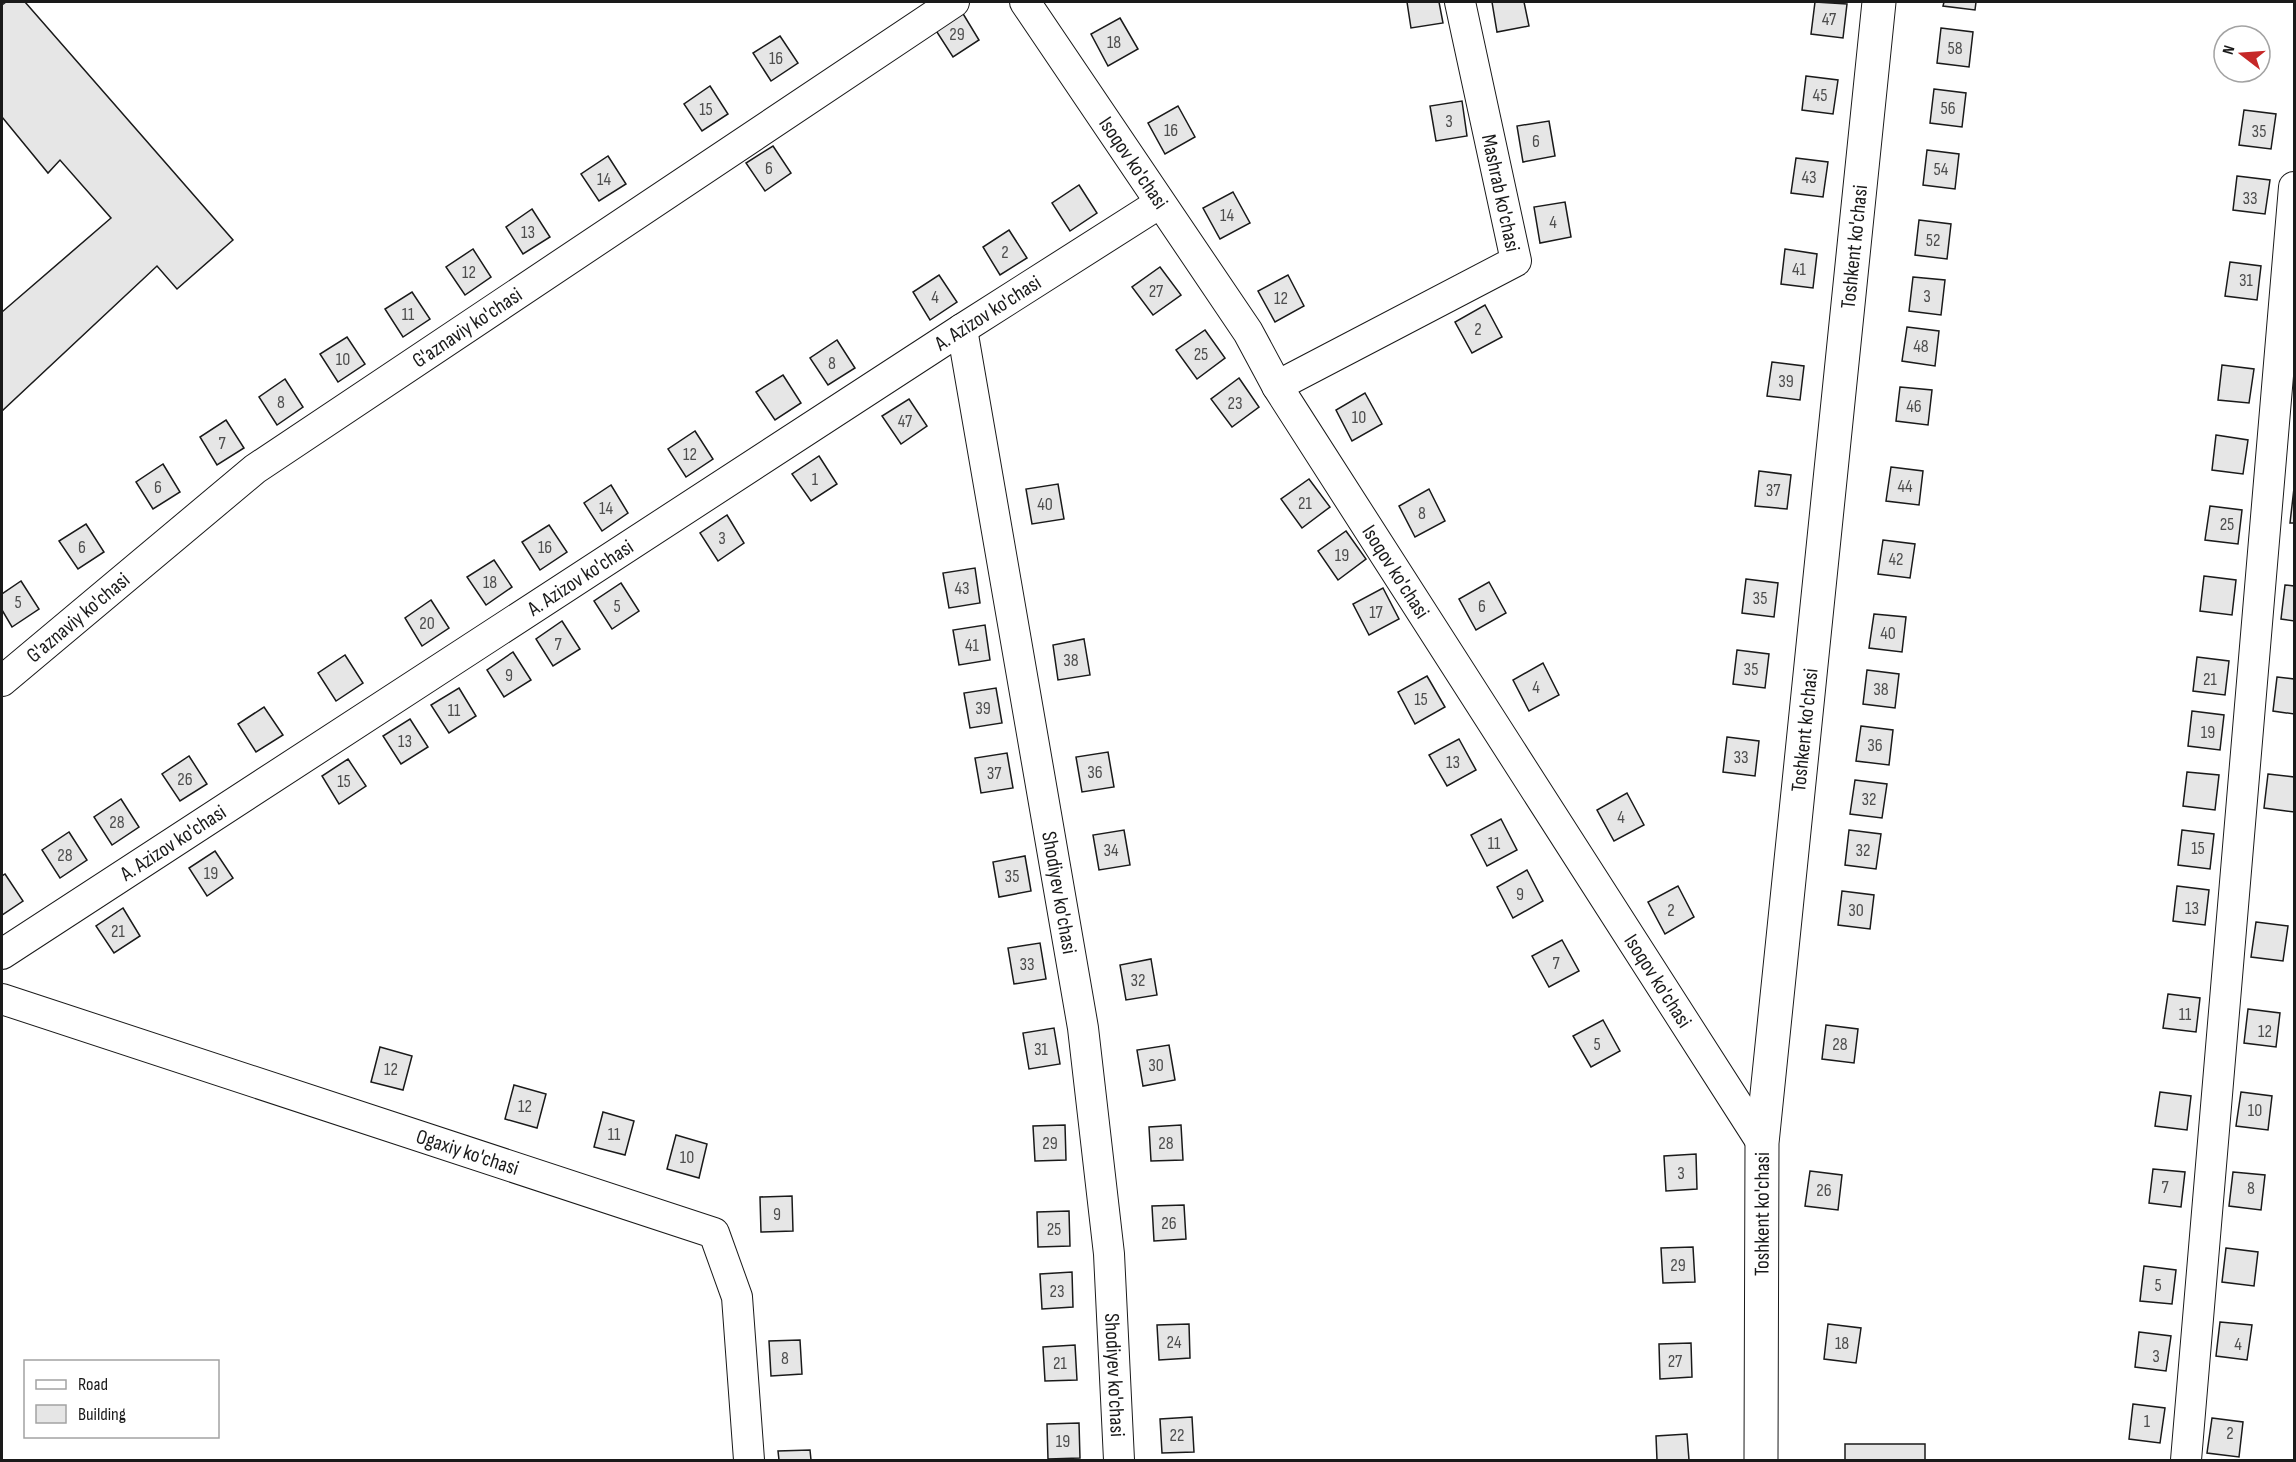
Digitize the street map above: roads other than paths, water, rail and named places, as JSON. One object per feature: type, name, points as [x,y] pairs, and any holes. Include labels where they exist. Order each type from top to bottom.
[{"type":"main road","name":"Toshkent ko'chasi","points":[[1761,1461],[1762,1143],[1879,2]]},
{"type":"street","name":"G'aznaviy ko'chasi","points":[[2,681],[255,469],[954,2]]},
{"type":"street","name":"Isoqov ko'chasi","points":[[1025,2],[1248,332],[1277,386],[1762,1143]]},
{"type":"street","name":"Mashrab ko'chasi","points":[[1277,386],[1516,261],[1460,2]]},
{"type":"street","points":[[2186,1461],[2295,187]]},
{"type":"street","name":"A. Azizov ko'chasi","points":[[2,954],[962,329],[1160,203]]},
{"type":"street","name":"Shodiyev ko'chasi","points":[[962,329],[1083,1028],[1109,1254],[1119,1461]]},
{"type":"street","name":"Ogaxiy ko'chasi","points":[[2,999],[714,1233],[737,1297],[749,1461]]}]
